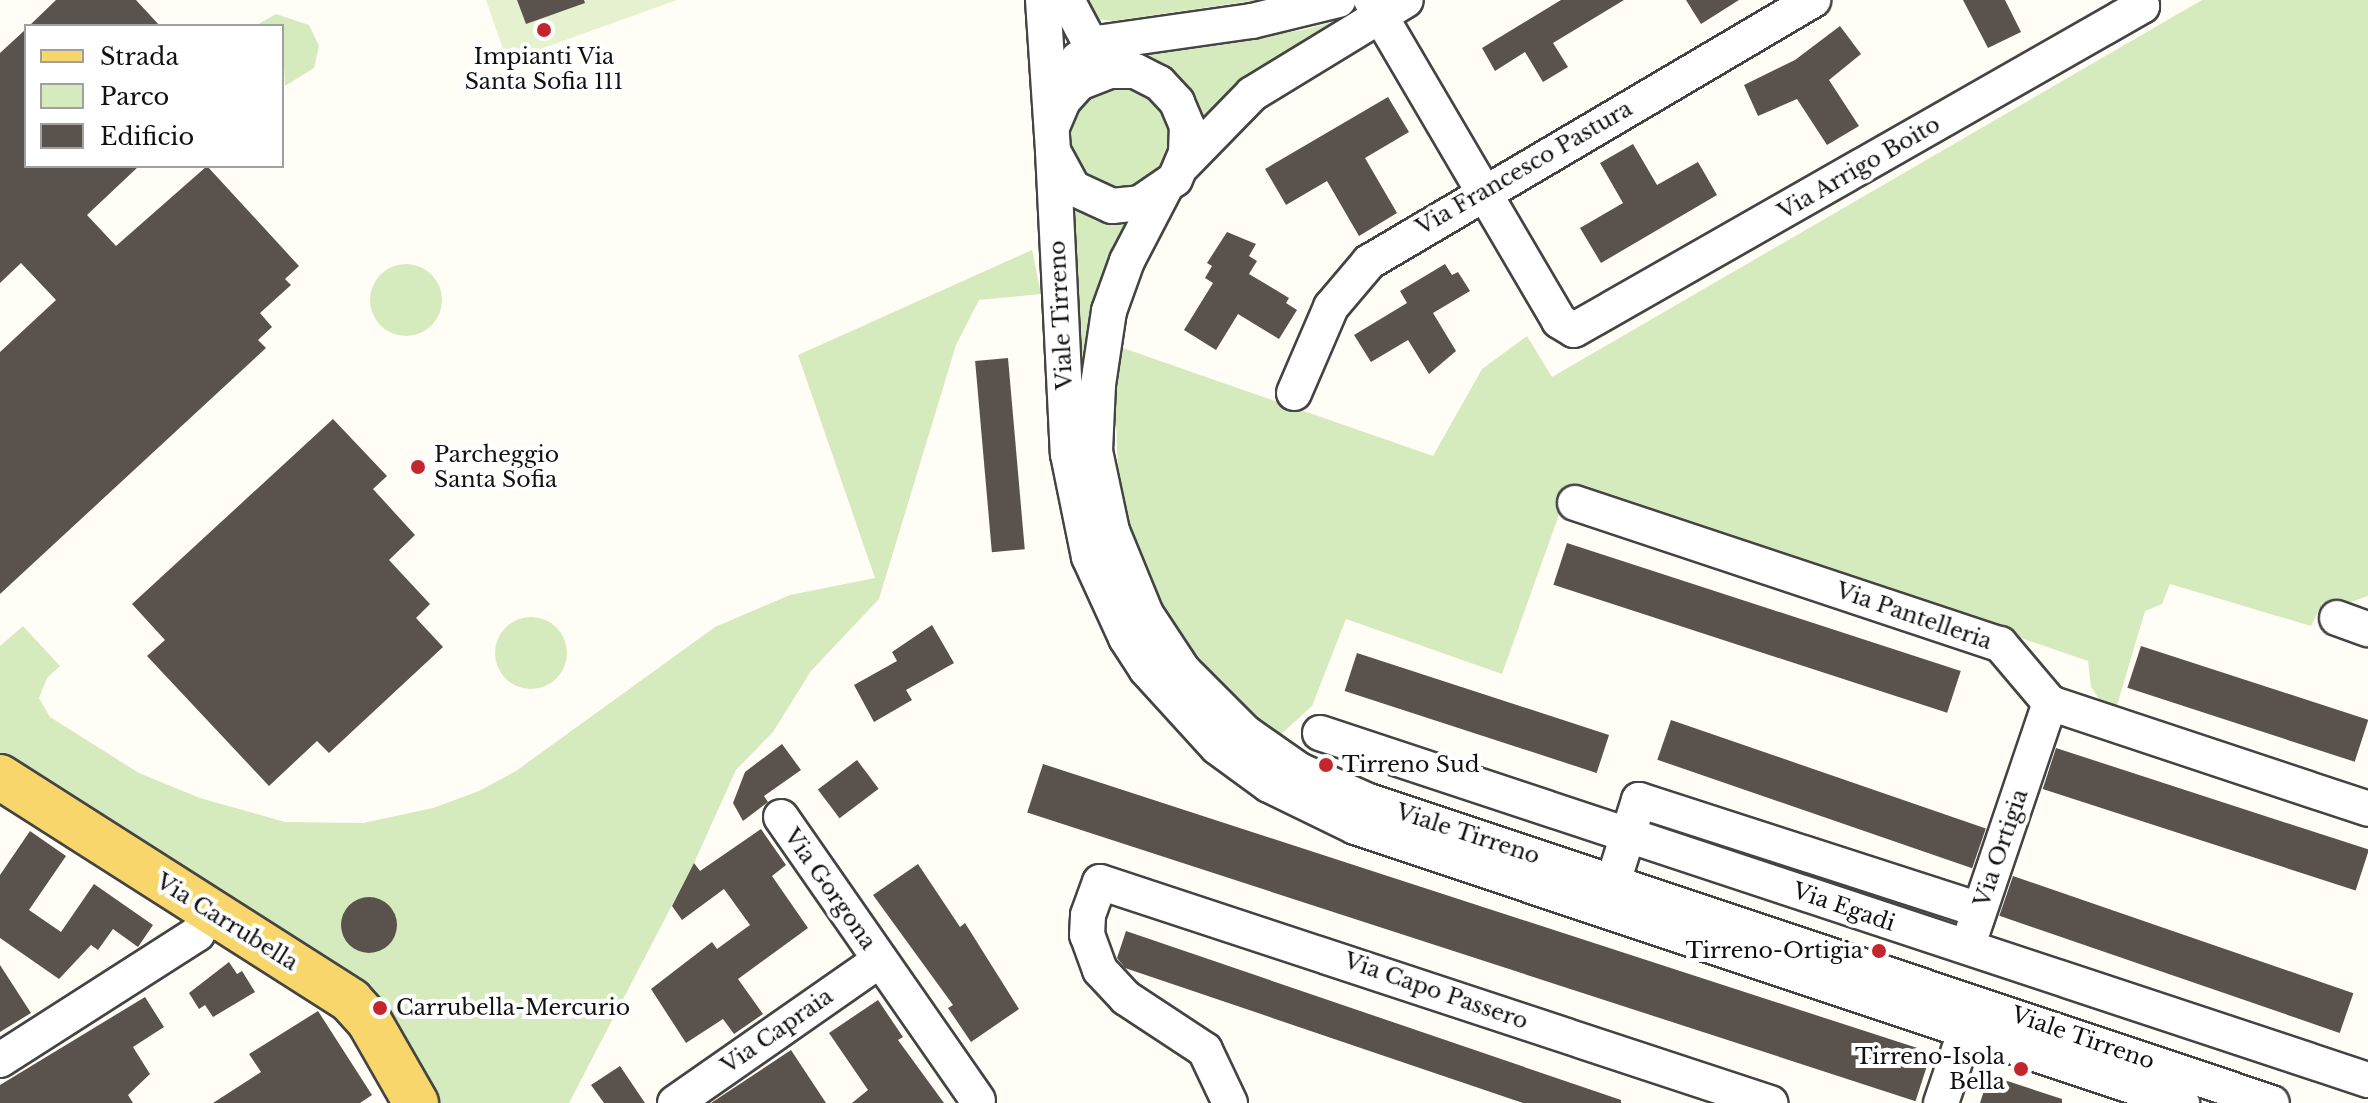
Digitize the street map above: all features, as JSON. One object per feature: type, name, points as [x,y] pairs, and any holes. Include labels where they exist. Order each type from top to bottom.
[{"type":"main road","name":"Via Carrubella","points":[[0,777],[351,1001],[369,1021],[410,1101]]},
{"type":"street","points":[[1043,0],[1054,129],[1064,177],[1098,203],[1140,203],[1173,178],[1188,139],[1177,102],[1148,76],[1122,70],[1092,47],[1067,0]]},
{"type":"street","points":[[1092,47],[1295,13],[1338,0]]},
{"type":"street","name":"Via Francesco Pastura","points":[[1294,393],[1321,328],[1347,285],[1391,245],[1813,0]]},
{"type":"street","name":"Via Arrigo Boito","points":[[1483,192],[1568,330],[2142,6],[2138,0]]},
{"type":"street","points":[[1385,5],[1483,192]]},
{"type":"street","name":"Viale Tirreno","points":[[1098,536],[1095,451],[1103,340],[1127,261],[1173,178],[1252,94],[1385,5]]},
{"type":"street","name":"Viale Tirreno","points":[[1092,47],[1068,71],[1054,129],[1068,454],[1098,536],[1134,589],[1166,647],[1224,715],[1271,752],[1366,800],[1609,897],[1953,1016],[2182,1103]]},
{"type":"street","points":[[1054,129],[1079,83],[1122,70]]},
{"type":"street","name":"Via Pantelleria","points":[[1575,503],[2000,644],[2050,703]]},
{"type":"street","points":[[2050,703],[2368,809]]},
{"type":"street","name":"Via Ortigia","points":[[1941,1103],[1966,949],[2050,703]]},
{"type":"street","name":"Via Egadi","points":[[1320,733],[2368,1080]]},
{"type":"street","points":[[1609,897],[1639,800],[1979,910]]},
{"type":"street","name":"Via Gorgona","points":[[781,817],[978,1100]]},
{"type":"street","name":"Via Capo Passero","points":[[1230,1103],[1205,1050],[1126,998],[1100,970],[1087,935],[1088,915],[1100,882],[1770,1103]]},
{"type":"street","points":[[0,1060],[197,934],[210,913]]},
{"type":"street","name":"Via Capraia","points":[[675,1103],[880,960]]},
{"type":"street","name":"Viale Tirreno","points":[[1953,1016],[2272,1103]]},
{"type":"green space","name":"Impianti Via Santa Sofia 111","points":[[486,0],[677,0],[507,61]]},
{"type":"green space","points":[[1086,0],[1258,0],[1113,21],[1096,19]]},
{"type":"green space","points":[[2202,0],[2368,0],[2368,596],[2339,606],[2322,603],[2311,626],[2170,584],[2162,604],[2145,611],[2116,709],[2101,702],[2091,687],[2088,661],[1570,484],[1502,674],[1346,619],[1312,706],[1278,737],[1244,711],[1181,636],[1153,586],[1129,525],[1118,475],[1115,391],[1123,348],[1433,456],[1482,369],[1527,336],[1552,377]]},
{"type":"green space","points":[[276,14],[309,25],[319,46],[314,68],[285,86],[284,24],[258,24]]},
{"type":"green space","points":[[1350,17],[1267,66],[1200,125],[1121,56],[1303,30]]},
{"type":"green space","points":[[1120,84],[1140,88],[1157,100],[1169,117],[1173,137],[1169,157],[1157,174],[1140,186],[1120,190],[1100,186],[1083,174],[1071,157],[1067,137],[1071,117],[1083,100],[1100,88]]},
{"type":"green space","points":[[1069,203],[1135,217],[1090,518]]},
{"type":"green space","points":[[1032,250],[1041,294],[979,300],[956,345],[879,599],[811,671],[773,732],[736,770],[694,863],[569,1103],[435,1103],[369,985],[0,758],[0,646],[23,626],[60,666],[47,678],[39,698],[50,717],[139,773],[200,798],[285,822],[363,823],[433,808],[479,791],[516,771],[715,627],[790,595],[875,578],[798,355]]},
{"type":"green space","points":[[406,264],[426,270],[436,280],[442,300],[436,320],[426,330],[406,336],[386,330],[376,320],[370,300],[376,280],[386,270]]},
{"type":"green space","points":[[531,617],[551,623],[561,633],[567,653],[561,673],[551,683],[531,689],[511,683],[501,673],[495,653],[501,633],[511,623]]},
{"type":"building","points":[[56,0],[136,0],[158,24],[31,24]]},
{"type":"building","points":[[517,0],[584,0],[585,3],[526,24]]},
{"type":"building","points":[[1561,0],[1624,0],[1553,43],[1568,67],[1543,82],[1525,52],[1495,71],[1482,48]]},
{"type":"building","points":[[1686,0],[1739,0],[1701,24]]},
{"type":"building","points":[[1963,0],[2005,0],[2021,32],[1988,48]]},
{"type":"building","points":[[1840,26],[1861,54],[1829,80],[1859,126],[1827,145],[1797,99],[1758,116],[1744,85],[1795,60]]},
{"type":"building","points":[[24,31],[24,168],[137,168],[87,215],[116,246],[205,168],[209,168],[299,266],[285,279],[291,285],[260,313],[272,327],[258,340],[266,348],[0,594],[0,352],[56,300],[21,263],[0,283],[0,53]]},
{"type":"building","points":[[1388,97],[1409,132],[1365,158],[1397,213],[1359,236],[1327,181],[1286,205],[1265,169]]},
{"type":"building","points":[[1633,144],[1657,185],[1698,162],[1717,195],[1601,263],[1580,228],[1623,203],[1600,163]]},
{"type":"building","points":[[1227,232],[1256,244],[1249,256],[1257,261],[1249,274],[1289,298],[1286,303],[1297,310],[1279,339],[1238,314],[1216,350],[1184,330],[1213,283],[1205,278],[1212,266],[1207,263]]},
{"type":"building","points":[[1445,264],[1452,275],[1458,272],[1470,291],[1433,313],[1456,351],[1429,374],[1408,340],[1371,362],[1354,335],[1407,303],[1400,291]]},
{"type":"building","points":[[1008,358],[1025,549],[992,552],[975,361]]},
{"type":"building","points":[[333,419],[387,476],[373,489],[415,535],[389,560],[430,604],[416,618],[443,647],[329,753],[317,741],[269,786],[147,656],[165,640],[132,604]]},
{"type":"building","points":[[1567,543],[1961,671],[1947,713],[1553,585]]},
{"type":"building","points":[[932,625],[954,663],[906,690],[912,700],[874,722],[854,685],[897,661],[892,652]]},
{"type":"building","points":[[2141,646],[2368,720],[2355,762],[2127,688]]},
{"type":"building","points":[[1357,653],[1609,735],[1597,773],[1345,691]]},
{"type":"building","points":[[1671,720],[1986,828],[1972,868],[1657,760]]},
{"type":"building","points":[[782,744],[801,770],[764,796],[768,802],[743,821],[733,803],[745,772]]},
{"type":"building","points":[[2056,748],[2368,849],[2356,891],[2043,789]]},
{"type":"building","points":[[857,760],[879,789],[840,818],[818,789]]},
{"type":"building","points":[[1043,764],[1931,1053],[1916,1101],[1027,813]]},
{"type":"building","points":[[761,829],[786,865],[772,876],[808,928],[738,979],[763,1014],[734,1034],[723,1019],[686,1043],[651,989],[712,942],[717,949],[750,925],[724,889],[682,920],[672,906],[694,863],[700,871]]},
{"type":"building","points":[[30,831],[66,856],[29,910],[61,932],[94,884],[153,925],[138,947],[113,929],[98,950],[91,945],[59,979],[0,938],[0,875]]},
{"type":"building","points":[[918,864],[960,927],[965,923],[1019,1009],[971,1042],[948,1008],[953,1005],[873,895]]},
{"type":"building","points":[[2013,876],[2353,993],[2340,1033],[1999,916]]},
{"type":"building","points":[[369,897],[389,905],[397,925],[389,945],[369,953],[349,945],[341,925],[349,905]]},
{"type":"building","points":[[1126,931],[1621,1100],[1621,1103],[1523,1103],[1125,968],[1117,958]]},
{"type":"building","points":[[229,962],[237,974],[242,971],[255,992],[213,1017],[205,1005],[199,1009],[189,993]]},
{"type":"building","points":[[0,965],[31,1013],[0,1032]]},
{"type":"building","points":[[145,997],[164,1027],[133,1047],[150,1074],[128,1095],[133,1103],[0,1103],[0,1085]]},
{"type":"building","points":[[878,1000],[903,1037],[898,1040],[944,1103],[852,1103],[868,1090],[829,1033]]},
{"type":"building","points":[[318,1011],[372,1095],[360,1103],[213,1103],[261,1072],[249,1054]]},
{"type":"building","points":[[791,1050],[826,1103],[711,1103]]},
{"type":"building","points":[[620,1066],[645,1103],[604,1103],[591,1085]]},
{"type":"building","points":[[1989,1075],[2062,1099],[2062,1103],[1980,1103]]},
{"type":"place","name":"Impianti Via Santa Sofia 111","points":[[544,30]]},
{"type":"place","name":"Parcheggio Santa Sofia","points":[[418,467]]},
{"type":"place","name":"Tirreno Sud","points":[[1326,765]]},
{"type":"place","name":"Tirreno-Ortigia","points":[[1879,951]]},
{"type":"place","name":"Carrubella-Mercurio","points":[[380,1008]]},
{"type":"place","name":"Tirreno-Isola Bella","points":[[2021,1069]]}]
